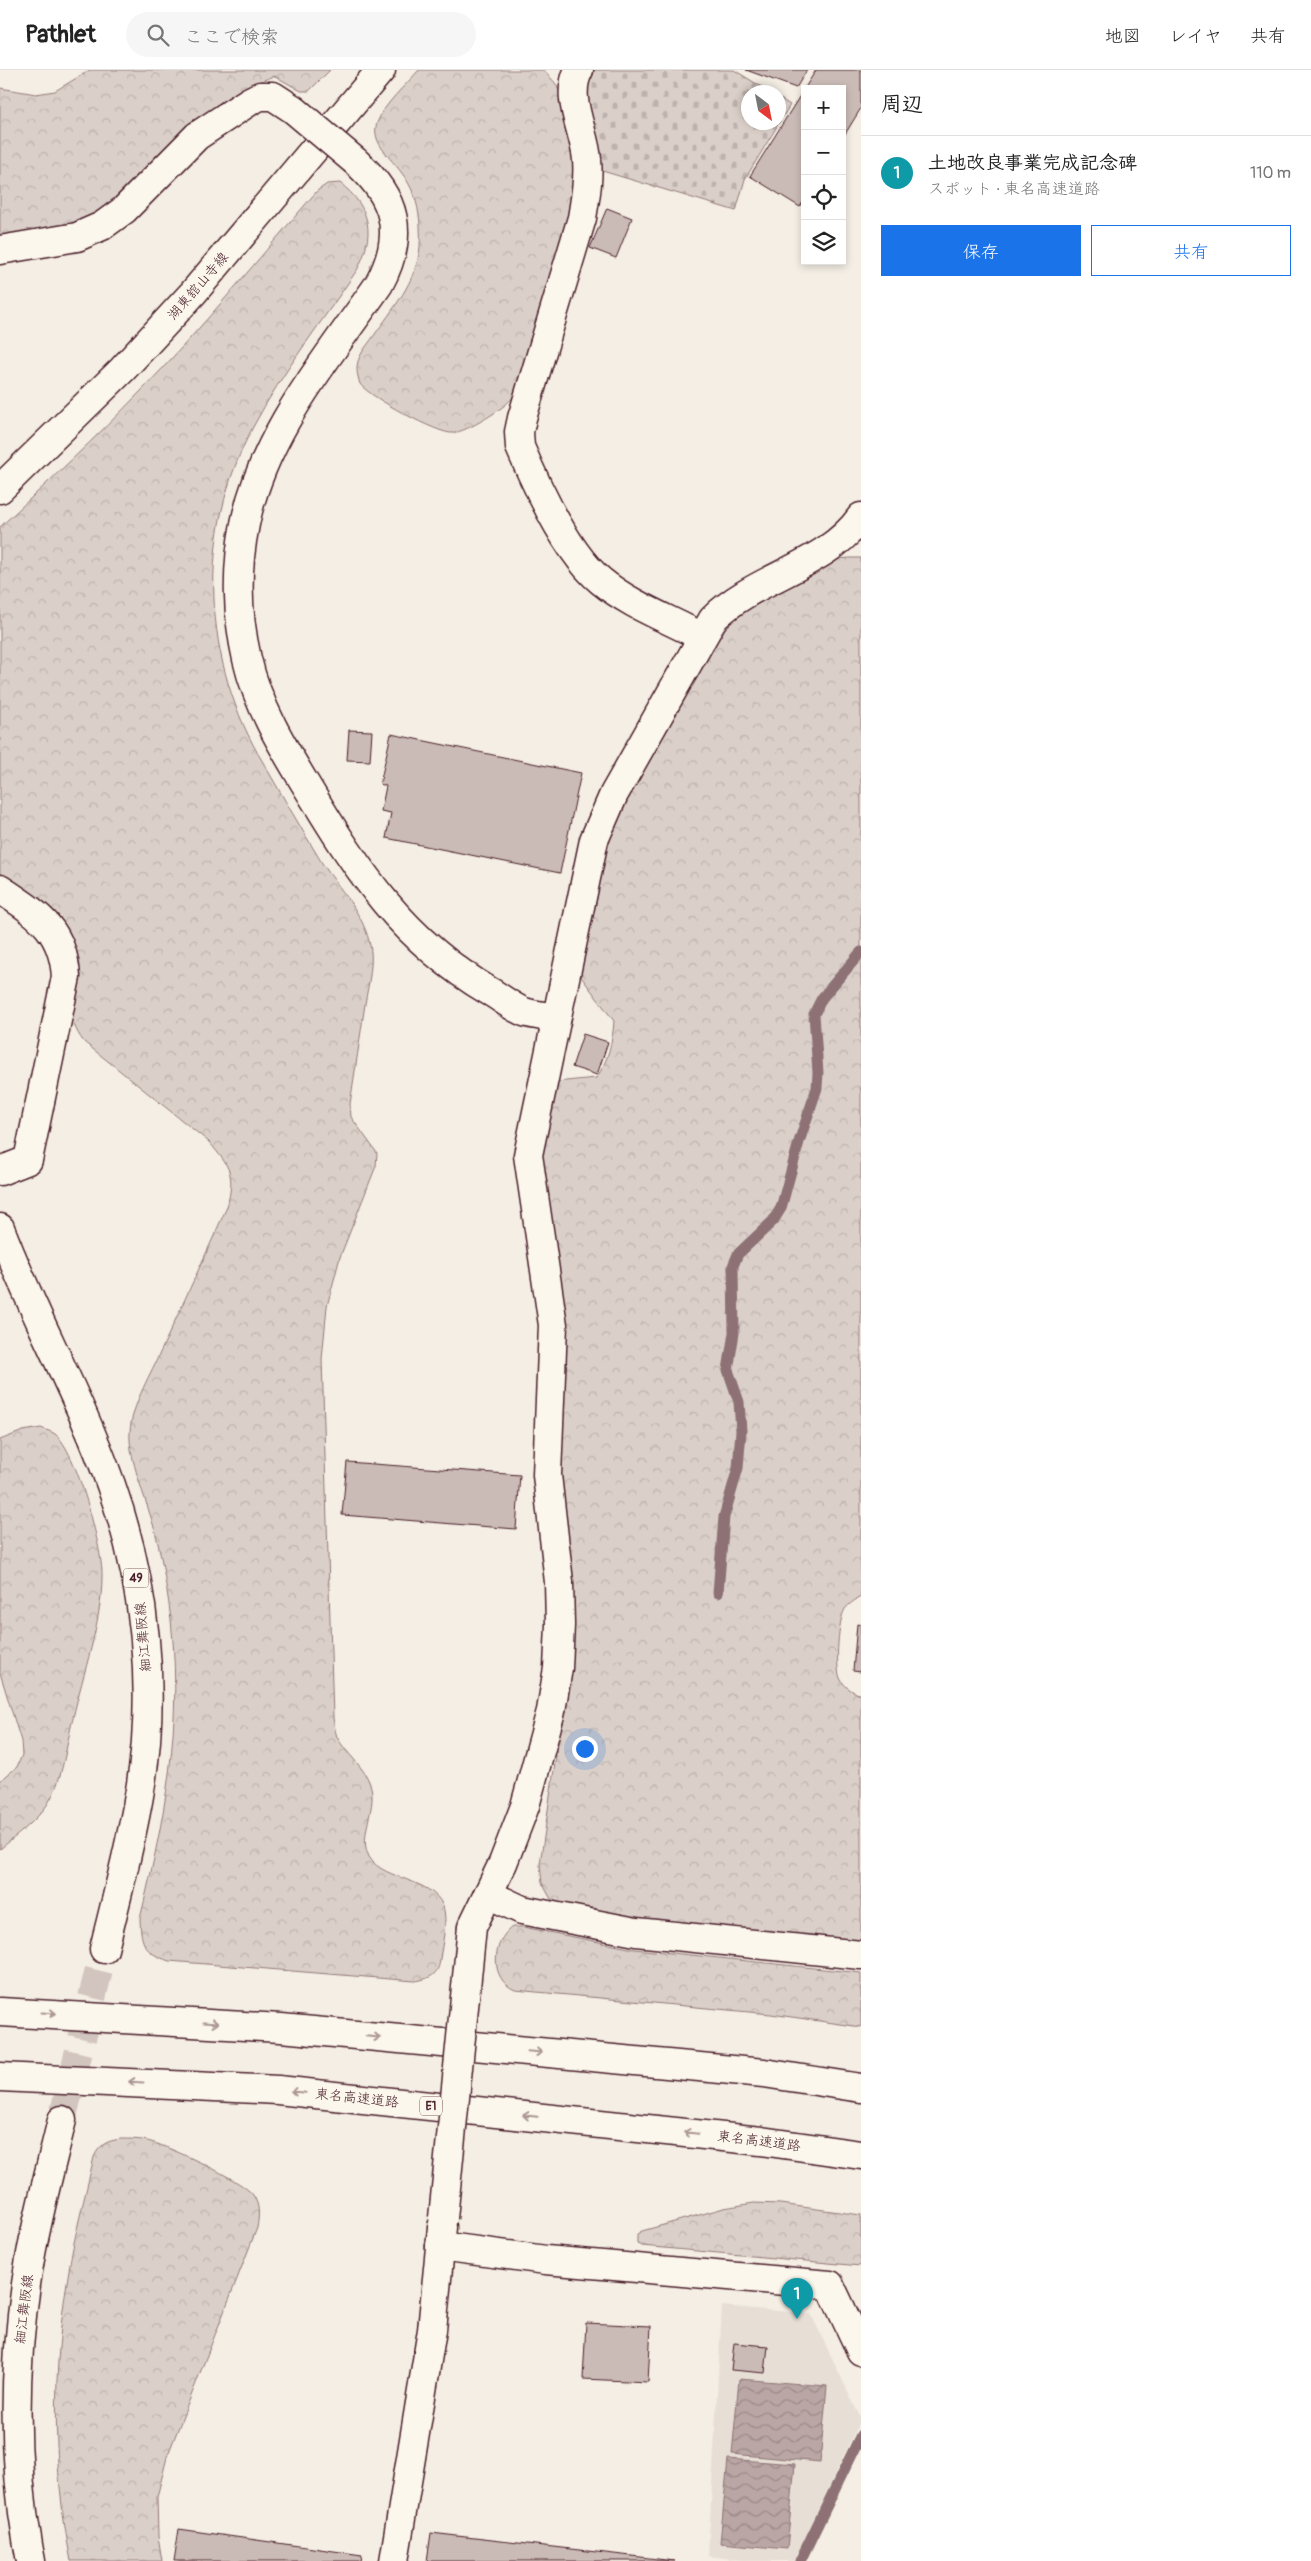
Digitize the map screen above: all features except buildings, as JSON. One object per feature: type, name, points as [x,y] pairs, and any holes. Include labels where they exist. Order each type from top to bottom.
[{"type":"main road","name":"湖東舘山寺線","points":[[0,489],[122,370],[180,307],[381,70]]},
{"type":"main road","points":[[579,70],[573,80],[573,93],[587,160],[587,189],[582,218],[522,418],[519,432],[520,447],[568,540],[583,562],[601,581],[624,596],[702,637]]},
{"type":"main road","points":[[0,250],[77,237],[102,226],[124,210],[197,136],[255,99],[272,96],[293,109],[355,160],[380,187],[390,205],[394,225],[394,246],[389,266],[379,284],[299,400],[275,439],[256,480],[245,524],[239,570],[240,615],[247,660],[261,703],[281,744],[344,848],[389,908],[415,936],[474,982],[524,1012],[555,1018]]},
{"type":"main road","points":[[394,2561],[432,2330],[472,1927],[514,1835],[528,1797],[551,1711],[558,1668],[559,1582],[547,1474],[553,1325],[528,1155],[587,864],[602,816],[702,637],[724,608],[829,548],[854,527],[861,518]]},
{"type":"main road","points":[[0,889],[32,911],[54,933],[63,954],[66,977],[28,1160],[0,1171]]},
{"type":"main road","name":"細江舞阪線","points":[[0,1228],[111,1484],[126,1533],[139,1592],[147,1686],[146,1738],[140,1789],[130,1840],[104,1949]]},
{"type":"main road","points":[[488,1894],[522,1910],[636,1932],[861,1955]]},
{"type":"main road","points":[[0,2012],[281,2028],[764,2073],[861,2088]]},
{"type":"main road","name":"東名高速道路","points":[[0,2076],[278,2090],[751,2140],[861,2155]]},
{"type":"main road","name":"細江舞阪線","points":[[30,2561],[20,2492],[17,2437],[17,2381],[21,2325],[28,2270],[62,2120]]},
{"type":"main road","points":[[440,2246],[546,2260],[830,2285],[861,2351]]},
{"type":"shaded area","points":[[722,2306],[811,2314],[861,2419],[794,2561],[748,2561],[708,2556]]},
{"type":"green space","points":[[90,70],[330,70],[309,91],[301,91],[275,76],[233,97],[193,129],[137,182],[96,216],[74,226],[0,239],[0,88],[36,94],[55,91]]},
{"type":"green space","points":[[419,70],[544,70],[556,84],[563,100],[576,161],[571,216],[518,389],[508,402],[494,413],[476,424],[453,433],[445,432],[420,422],[376,397],[360,384],[357,371],[360,356],[402,295],[418,260],[420,227],[416,201],[407,180],[379,143],[376,130],[380,116],[395,95]]},
{"type":"green space","points":[[594,70],[734,70],[759,85],[741,85],[741,130],[775,130],[745,179],[736,211],[599,170],[585,92],[589,76]]},
{"type":"green space","points":[[786,102],[790,105],[786,112]]},
{"type":"green space","points":[[340,183],[359,202],[364,213],[368,234],[363,258],[357,270],[289,367],[253,427],[235,468],[222,510],[215,553],[214,597],[218,640],[228,683],[243,725],[322,863],[361,920],[371,948],[370,972],[350,1104],[351,1117],[377,1153],[376,1166],[340,1257],[327,1306],[322,1359],[333,1718],[337,1737],[364,1771],[370,1784],[372,1801],[365,1844],[372,1861],[392,1874],[427,1889],[437,1896],[443,1906],[445,1925],[438,1969],[429,1977],[415,1981],[169,1961],[149,1951],[143,1941],[140,1919],[159,1833],[172,1750],[174,1667],[171,1624],[163,1565],[132,1453],[130,1442],[131,1423],[141,1393],[227,1207],[231,1179],[222,1158],[209,1142],[84,1042],[75,1026],[72,1011],[77,978],[0,876],[0,527],[90,443],[165,366],[317,191],[327,184]]},
{"type":"green space","points":[[861,558],[861,1597],[848,1605],[843,1615],[839,1633],[838,1672],[840,1678],[849,1689],[861,1695],[861,1944],[638,1921],[567,1907],[551,1899],[542,1883],[540,1864],[569,1669],[540,1155],[556,1082],[596,1078],[604,1065],[609,1051],[614,1021],[579,974],[579,957],[613,820],[714,638],[731,617],[836,559]]},
{"type":"green space","points":[[41,1428],[55,1434],[63,1443],[87,1501],[101,1563],[101,1593],[91,1647],[57,1785],[47,1805],[37,1817],[0,1849],[0,1781],[17,1767],[22,1755],[21,1741],[0,1673],[0,1440],[23,1431]]},
{"type":"green space","points":[[512,1927],[523,1927],[634,1949],[861,1973],[861,2027],[771,2014],[515,1990],[501,1978],[496,1960],[500,1942]]},
{"type":"green space","points":[[121,2139],[144,2140],[160,2145],[189,2157],[235,2181],[253,2195],[257,2203],[258,2224],[167,2457],[157,2497],[158,2536],[162,2561],[71,2561],[60,2490],[57,2455],[57,2383],[63,2311],[73,2246],[94,2157],[104,2144]]},
{"type":"green space","points":[[754,2203],[780,2204],[861,2215],[861,2266],[642,2246],[637,2244],[637,2234],[642,2231],[724,2208]]},
{"type":"water","points":[[739,2379],[827,2386],[820,2462],[732,2454]]},
{"type":"water","points":[[728,2459],[795,2464],[787,2549],[720,2543]]},
{"type":"waterway","points":[[718,1593],[724,1517],[738,1468],[741,1431],[739,1402],[728,1370],[734,1333],[733,1266],[738,1254],[773,1221],[781,1208],[799,1142],[817,1088],[818,1073],[814,1014],[822,998],[861,952]]},
{"type":"waterway","points":[[800,2561],[861,2435]]},
{"type":"tunnel","points":[[62,2120],[104,1949]]},
{"type":"place","name":"土地改良事業完成記念碑","points":[[797,2319]]}]
